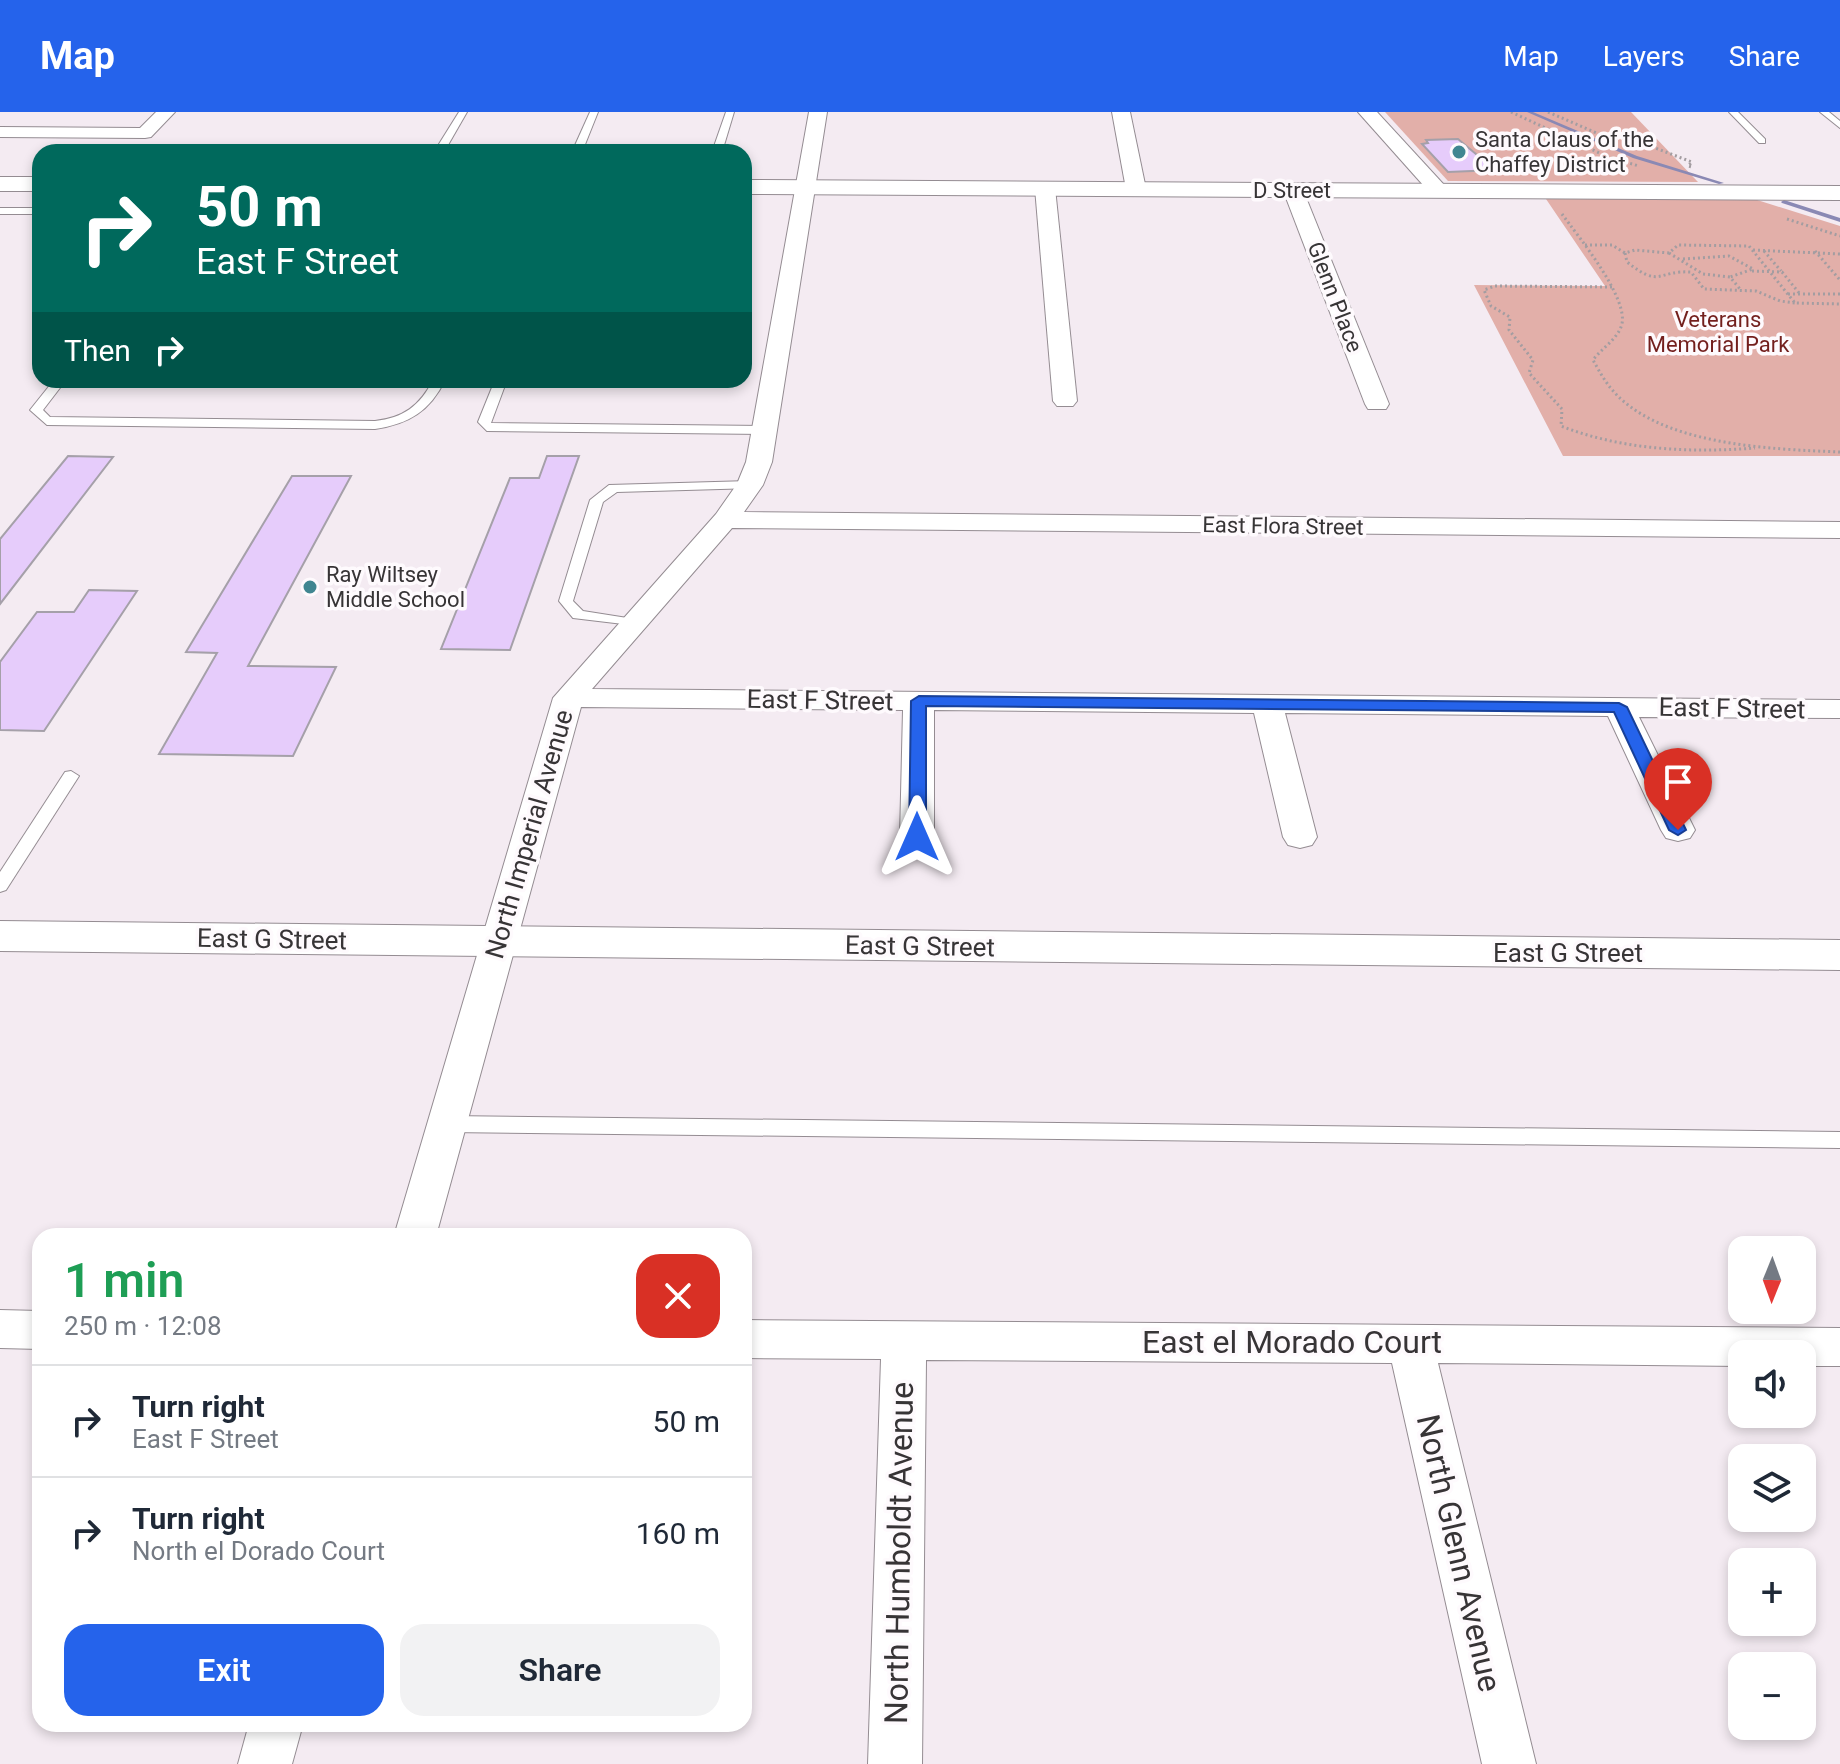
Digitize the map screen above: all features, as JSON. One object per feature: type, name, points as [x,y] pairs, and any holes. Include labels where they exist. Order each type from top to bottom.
[{"type":"street","points":[[0,132],[145,133],[166,112]]},
{"type":"street","name":"North Imperial Avenue","points":[[417,1228],[568,698],[725,520],[750,485],[759,462],[818,112]]},
{"type":"street","points":[[1121,112],[1136,189]]},
{"type":"street","points":[[1367,112],[1439,191]]},
{"type":"street","points":[[0,184],[32,184]]},
{"type":"street","name":"D Street","points":[[752,187],[1840,193]]},
{"type":"street","points":[[1045,188],[1065,401]]},
{"type":"street","name":"Glenn Place","points":[[1293,190],[1377,404]]},
{"type":"street","name":"East Flora Street","points":[[725,520],[1840,530]]},
{"type":"street","name":"East F Street","points":[[568,698],[1840,709]]},
{"type":"street","points":[[917,837],[919,701]]},
{"type":"street","points":[[1267,704],[1300,837]]},
{"type":"street","points":[[1619,707],[1678,830]]},
{"type":"street","name":"East G Street","points":[[0,936],[1840,955]]},
{"type":"street","points":[[0,1329],[32,1330]]},
{"type":"street","name":"East el Morado Court","points":[[752,1339],[1840,1347]]},
{"type":"street","name":"North Humboldt Avenue","points":[[895,1764],[904,1342]]},
{"type":"street","name":"North Glenn Avenue","points":[[1410,1342],[1509,1764]]},
{"type":"street","points":[[265,1764],[274,1732]]},
{"type":"lane","points":[[444,144],[463,112]]},
{"type":"lane","points":[[580,144],[594,112]]},
{"type":"lane","points":[[720,144],[730,112]]},
{"type":"lane","points":[[1733,112],[1762,141]]},
{"type":"lane","points":[[1824,112],[1840,125]]},
{"type":"lane","points":[[0,201],[32,201]]},
{"type":"lane","points":[[0,211],[32,211]]},
{"type":"lane","points":[[54,388],[36,410],[47,421],[375,425],[415,414],[431,399],[436,388]]},
{"type":"lane","points":[[498,388],[484,422],[487,427],[765,430]]},
{"type":"lane","points":[[635,623],[578,615],[566,601],[597,500],[614,488],[750,485]]},
{"type":"lane","points":[[0,886],[71,776]]},
{"type":"lane","points":[[447,1124],[1840,1140]]},
{"type":"path","points":[[1511,112],[1608,157],[1650,169]]},
{"type":"path","points":[[1548,112],[1599,134],[1626,137],[1666,152],[1692,162],[1688,166],[1701,170]]},
{"type":"path","points":[[1560,211],[1612,287],[1624,323],[1593,360],[1599,375],[1621,398],[1652,418],[1692,434],[1755,448]]},
{"type":"path","points":[[1584,245],[1612,245],[1625,253],[1627,263],[1644,276],[1657,279],[1666,278],[1675,271],[1700,271],[1730,277],[1752,271],[1782,272]]},
{"type":"path","points":[[1669,253],[1678,245],[1749,246],[1795,303]]},
{"type":"path","points":[[1625,253],[1635,250],[1669,253],[1700,271]]},
{"type":"path","points":[[1752,250],[1840,254]]},
{"type":"path","points":[[1763,250],[1800,294]]},
{"type":"path","points":[[1815,251],[1840,280]]},
{"type":"path","points":[[1683,259],[1725,255],[1746,262],[1752,271]]},
{"type":"path","points":[[1691,272],[1704,289],[1741,289],[1795,303],[1840,304]]},
{"type":"path","points":[[1730,277],[1741,289]]},
{"type":"path","points":[[1612,287],[1495,286],[1484,290],[1491,306],[1510,317],[1509,330],[1533,360],[1529,373],[1562,409],[1561,426],[1577,434],[1645,445],[1730,451],[1755,448],[1840,452]]},
{"type":"path","points":[[1787,294],[1840,294]]},
{"type":"green space","points":[[1385,112],[1631,112],[1698,182],[1448,181]]},
{"type":"green space","name":"Veterans Memorial Park","points":[[1546,199],[1754,199],[1840,226],[1840,456],[1563,456],[1474,285],[1605,286]]},
{"type":"building","name":"Santa Claus of the Chaffey District","points":[[1458,139],[1495,170],[1448,172],[1422,144],[1428,143],[1426,140]]},
{"type":"building","points":[[68,456],[113,457],[0,604],[0,539]]},
{"type":"building","points":[[547,456],[579,456],[510,650],[441,649],[510,478],[539,478]]},
{"type":"building","points":[[292,476],[351,476],[248,666],[336,667],[293,756],[159,754],[217,653],[186,652]]},
{"type":"building","points":[[89,590],[137,591],[44,731],[0,730],[0,662],[37,612],[74,612]]},
{"type":"waterway","points":[[1529,112],[1635,157],[1721,183]]},
{"type":"waterway","points":[[1784,202],[1840,220]]},
{"type":"place","name":"Santa Claus of the Chaffey District","points":[[1459,152]]},
{"type":"place","name":"Ray Wiltsey Middle School","points":[[310,587]]},
{"type":"route","points":[[917,837],[919,701],[1619,707],[1678,830]]}]
